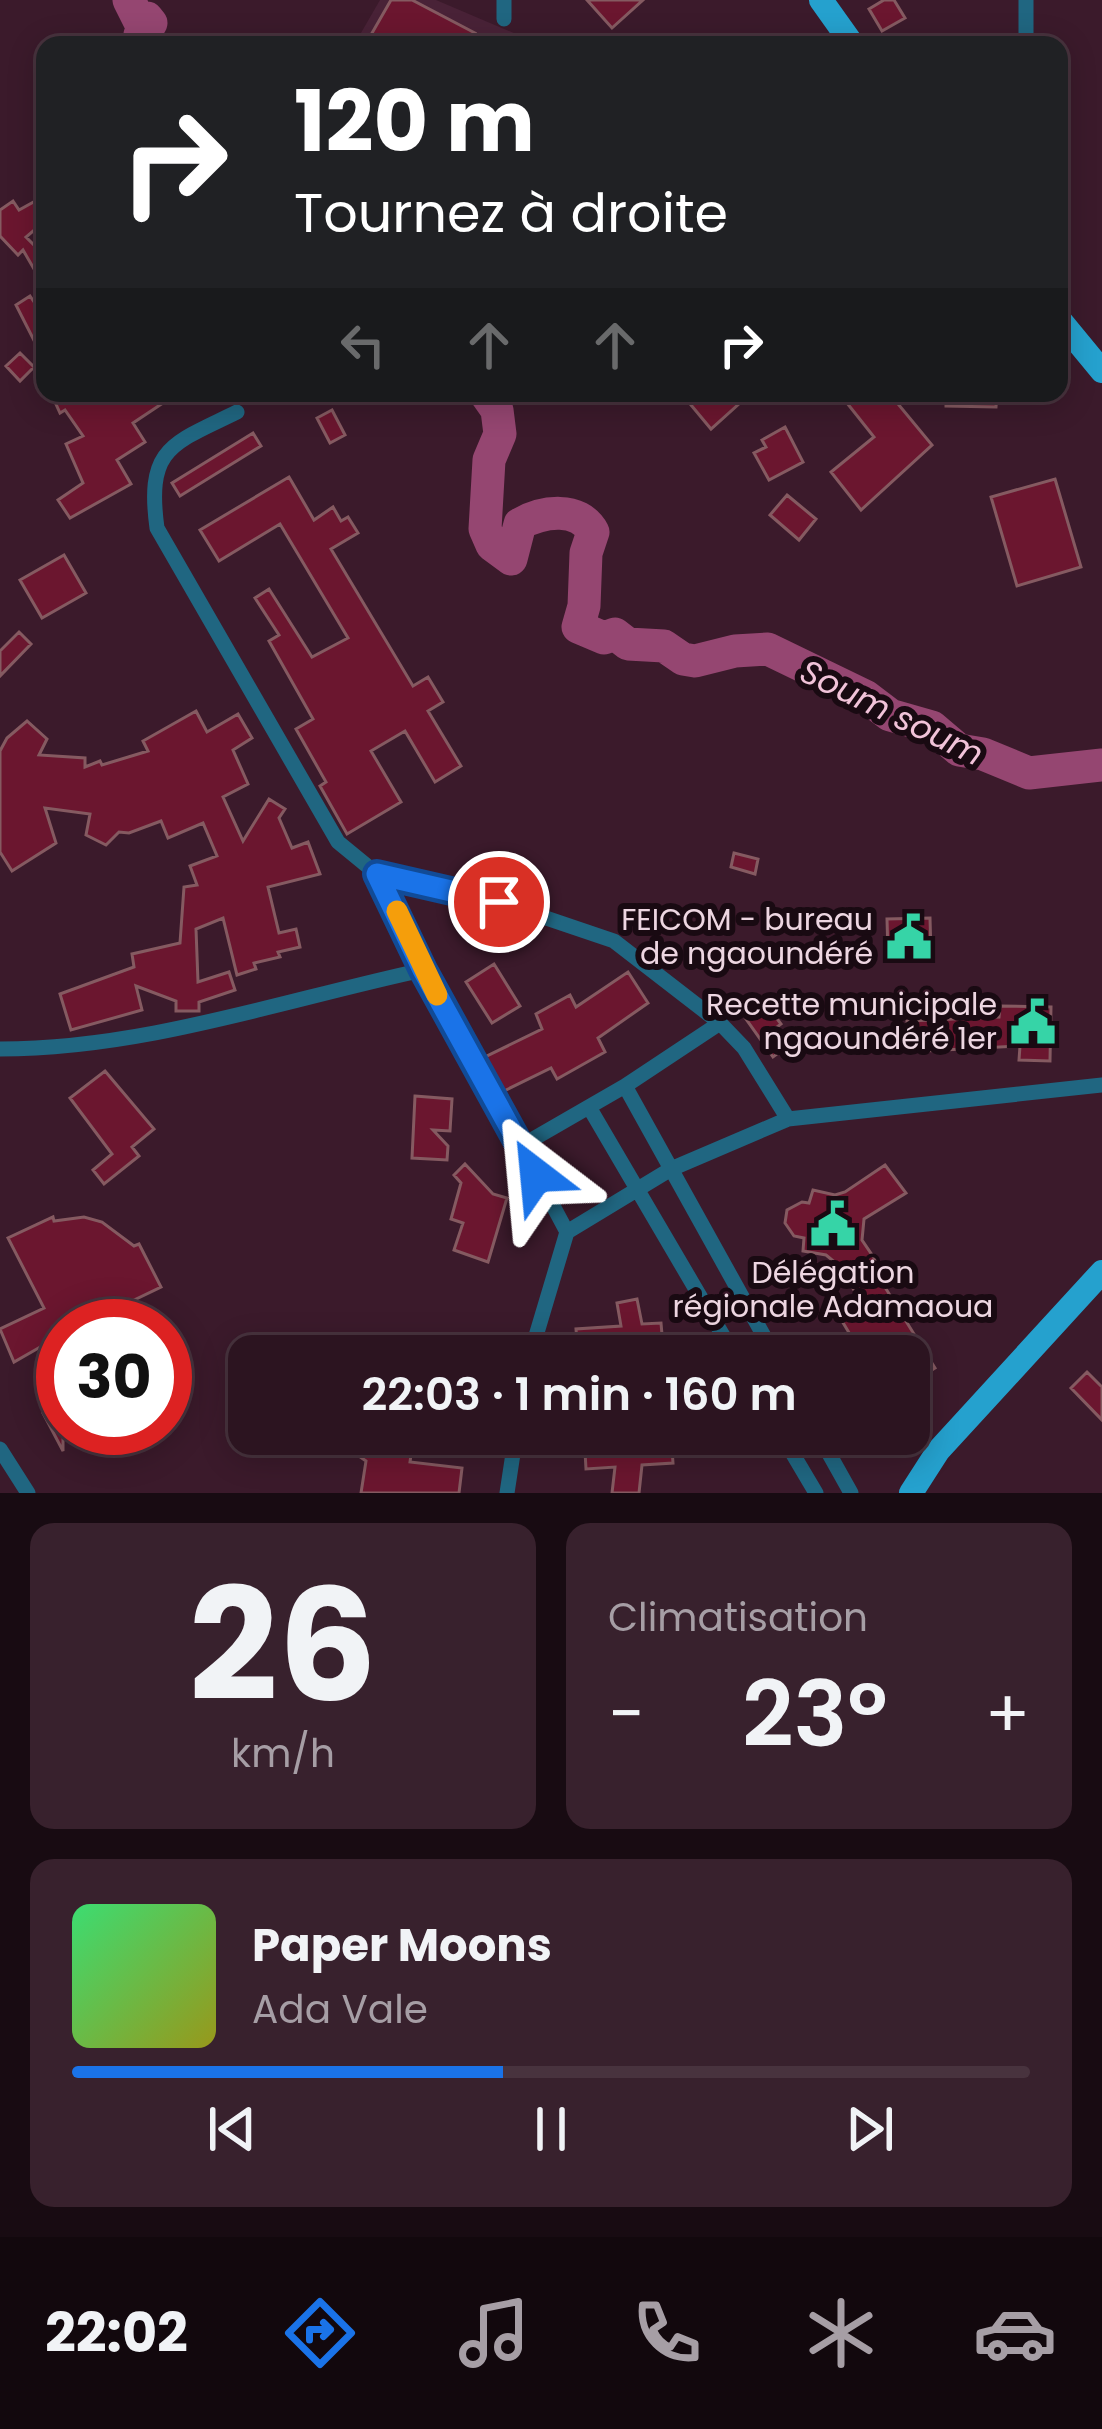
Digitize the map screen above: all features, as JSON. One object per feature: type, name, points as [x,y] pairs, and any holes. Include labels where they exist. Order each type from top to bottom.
[{"type":"main road","points":[[821,0],[847,36]]},
{"type":"main road","points":[[1068,330],[1102,371]]},
{"type":"main road","points":[[888,1493],[938,1451],[1102,1272]]},
{"type":"main road","points":[[910,1493],[938,1451]]},
{"type":"street","points":[[504,0],[504,19]]},
{"type":"street","points":[[1025,36],[1026,0]]},
{"type":"street","points":[[237,412],[174,442],[156,469],[157,528],[338,842],[377,874],[423,970],[567,1232]]},
{"type":"street","points":[[377,874],[499,902],[614,941],[720,1023],[744,1048],[788,1119]]},
{"type":"street","points":[[0,1049],[62,1049],[164,1031],[423,970]]},
{"type":"street","points":[[521,1147],[720,1023]]},
{"type":"street","points":[[536,1335],[567,1232],[671,1169],[788,1119],[1102,1085]]},
{"type":"street","points":[[625,1086],[763,1335]]},
{"type":"street","points":[[589,1106],[722,1335]]},
{"type":"street","points":[[0,1449],[28,1493]]},
{"type":"street","points":[[507,1493],[513,1455]]},
{"type":"street","points":[[793,1455],[816,1493]]},
{"type":"street","points":[[830,1455],[851,1493]]},
{"type":"shaded area","points":[[380,0],[436,0],[521,36],[359,36]]},
{"type":"building","points":[[391,0],[412,0],[475,33],[473,36],[370,36]]},
{"type":"building","points":[[587,0],[643,0],[612,28]]},
{"type":"building","points":[[894,0],[905,18],[882,31],[869,9]]},
{"type":"building","points":[[13,201],[19,210],[36,201],[36,229],[26,237],[36,247],[36,272],[23,250],[18,255],[0,236],[0,210]]},
{"type":"building","points":[[30,296],[36,305],[36,344],[16,305]]},
{"type":"building","points":[[20,353],[34,367],[20,381],[6,366]]},
{"type":"building","points":[[55,402],[164,402],[133,423],[145,442],[117,460],[131,484],[70,518],[58,500],[83,483],[66,444],[83,436],[65,410],[60,413]]},
{"type":"building","points":[[688,402],[741,402],[711,429]]},
{"type":"building","points":[[846,402],[896,402],[932,445],[861,510],[831,472],[874,437]]},
{"type":"building","points":[[946,402],[996,402],[996,407],[946,406]]},
{"type":"building","points":[[332,410],[345,435],[330,443],[317,418]]},
{"type":"building","points":[[785,427],[803,462],[769,480],[754,453],[766,447],[762,440]]},
{"type":"building","points":[[253,433],[261,446],[180,496],[172,483]]},
{"type":"building","points":[[289,477],[314,520],[333,507],[341,521],[348,517],[358,533],[331,549],[413,686],[428,677],[443,702],[428,711],[461,766],[435,782],[405,731],[371,751],[401,802],[347,834],[320,786],[326,782],[296,729],[313,719],[269,641],[279,635],[255,598],[269,589],[312,657],[348,638],[280,524],[219,561],[200,530]]},
{"type":"building","points":[[1055,479],[1081,567],[1017,586],[991,497]]},
{"type":"building","points":[[787,495],[816,519],[799,540],[770,515]]},
{"type":"building","points":[[64,555],[86,593],[42,618],[20,580]]},
{"type":"building","points":[[19,632],[31,644],[0,676],[0,651]]},
{"type":"building","points":[[196,711],[207,732],[238,714],[252,738],[233,750],[248,784],[223,797],[243,841],[269,799],[285,809],[279,818],[292,848],[308,842],[320,874],[268,887],[279,933],[296,929],[300,947],[278,952],[280,957],[254,963],[256,969],[237,975],[223,918],[196,929],[198,982],[229,972],[235,990],[199,1002],[199,1011],[176,1011],[176,1001],[136,986],[142,1010],[71,1030],[60,994],[134,967],[132,954],[180,943],[184,887],[197,885],[190,866],[217,856],[203,823],[168,838],[161,821],[119,832],[106,845],[86,835],[90,814],[45,808],[56,843],[12,871],[0,852],[0,751],[27,721],[47,739],[39,755],[85,758],[85,767],[100,761],[102,765],[148,751],[143,741]]},
{"type":"building","points":[[734,853],[758,859],[755,874],[731,867]]},
{"type":"building","name":"FEICOM - bureau de ngaoundéré","points":[[930,918],[931,954],[901,959],[900,954],[888,954],[887,919]]},
{"type":"building","points":[[494,964],[520,1006],[492,1023],[466,982]]},
{"type":"building","points":[[628,972],[648,1003],[598,1038],[605,1052],[557,1079],[551,1068],[504,1091],[485,1057],[542,1029],[536,1014],[570,995],[576,1007]]},
{"type":"building","points":[[761,997],[781,1024],[773,1030],[785,1048],[773,1057],[741,1012]]},
{"type":"building","points":[[1000,1006],[1051,1007],[1050,1061],[1019,1060],[1020,1046],[908,1052],[907,1021],[999,1017]]},
{"type":"building","points":[[105,1071],[154,1129],[132,1147],[139,1156],[104,1184],[93,1170],[112,1154],[70,1098]]},
{"type":"building","points":[[415,1096],[452,1099],[450,1131],[433,1130],[448,1146],[447,1160],[412,1158]]},
{"type":"building","points":[[465,1164],[493,1194],[507,1198],[488,1262],[454,1250],[463,1223],[451,1219],[461,1183],[454,1175]]},
{"type":"building","points":[[885,1165],[906,1193],[864,1219],[862,1240],[889,1280],[883,1284],[915,1335],[850,1335],[842,1321],[865,1307],[837,1264],[826,1255],[803,1251],[804,1238],[794,1236],[785,1223],[787,1210],[809,1203],[813,1190],[835,1195]]},
{"type":"building","points":[[53,1217],[54,1221],[84,1217],[102,1222],[134,1246],[139,1244],[161,1287],[136,1299],[39,1299],[8,1238]]},
{"type":"building","points":[[637,1299],[642,1324],[661,1323],[662,1335],[576,1335],[576,1329],[621,1326],[617,1303]]},
{"type":"building","points":[[36,1312],[36,1349],[14,1362],[0,1329]]},
{"type":"building","points":[[1087,1372],[1102,1387],[1102,1420],[1071,1388]]},
{"type":"building","points":[[357,1455],[411,1455],[410,1462],[462,1468],[459,1493],[361,1493],[366,1461]]},
{"type":"building","points":[[585,1455],[672,1455],[673,1463],[642,1465],[639,1493],[612,1493],[615,1467],[586,1469]]},
{"type":"waterway","name":"Soum soum","points":[[129,0],[139,20],[147,18],[151,23],[140,36]]},
{"type":"waterway","name":"Soum soum","points":[[491,402],[500,434],[489,460],[485,529],[492,545],[511,559],[520,524],[560,513],[587,524],[593,532],[586,553],[584,606],[578,627],[604,638],[615,634],[628,644],[664,646],[695,661],[768,649],[865,696],[890,715],[932,727],[959,750],[983,754],[1029,773],[1102,765]]},
{"type":"slow traffic","points":[[397,911],[437,995]]},
{"type":"place","name":"FEICOM - bureau de ngaoundéré","points":[[909,937]]},
{"type":"place","name":"Recette municipale ngaoundéré 1er","points":[[1033,1022]]},
{"type":"place","name":"Délégation régionale Adamaoua","points":[[833,1224]]},
{"type":"route","points":[[499,902],[377,874],[423,970],[536,1175]]}]
